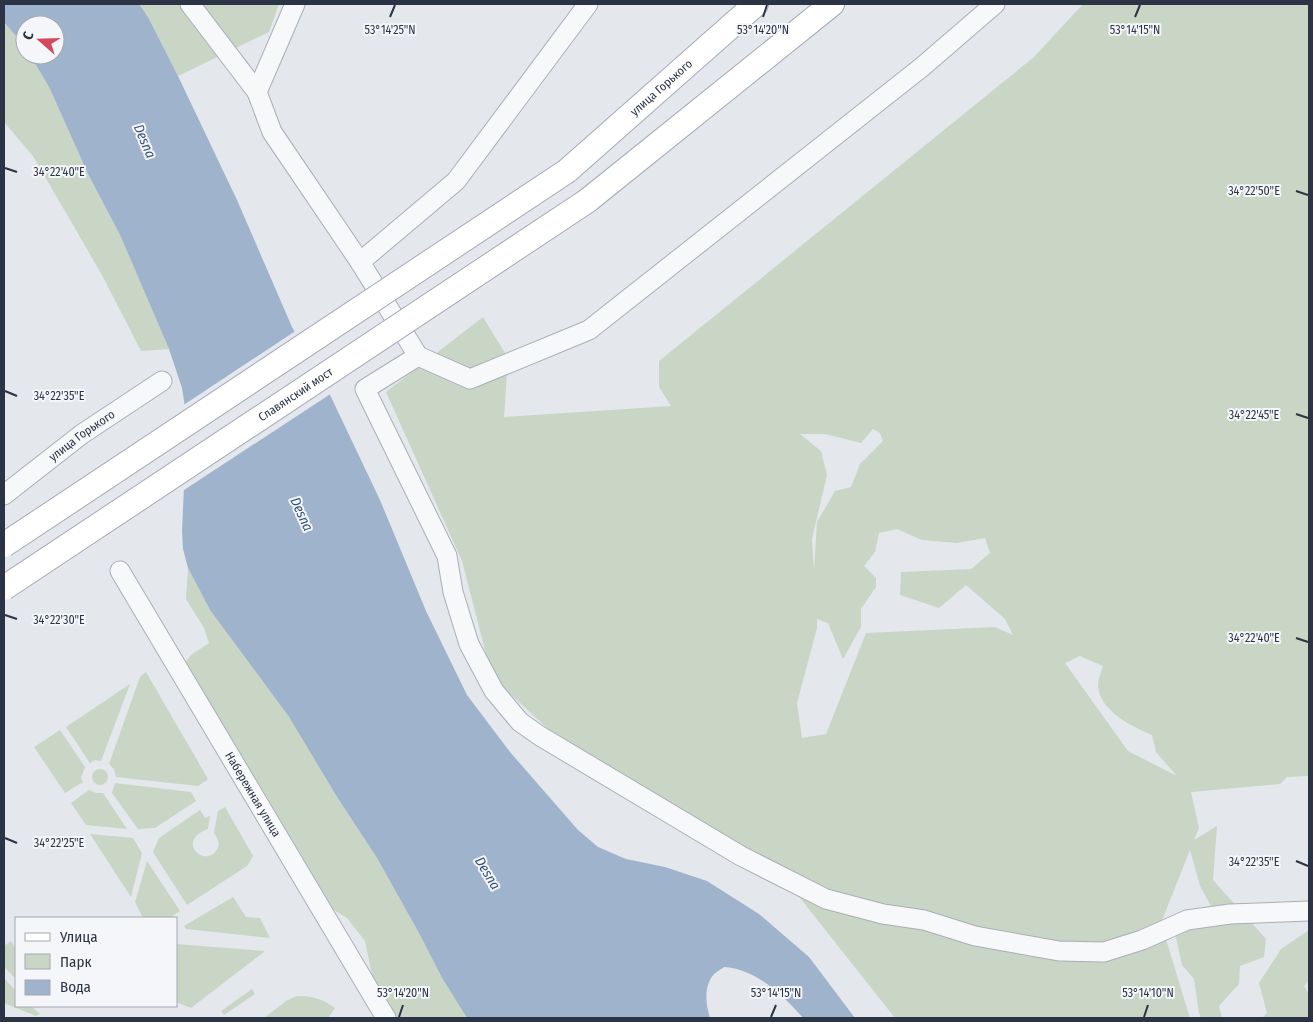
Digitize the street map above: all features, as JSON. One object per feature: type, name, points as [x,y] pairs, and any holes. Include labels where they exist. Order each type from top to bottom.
[{"type":"main road","name":"улица Горького","points":[[4,545],[567,171],[756,4]]},
{"type":"main road","name":"Славянский мост","points":[[4,588],[587,201],[832,4]]},
{"type":"street","points":[[190,4],[257,92],[272,132],[360,262],[418,356],[470,379],[589,330],[922,67],[995,4]]},
{"type":"street","points":[[257,92],[295,4]]},
{"type":"street","points":[[360,262],[456,181],[588,4]]},
{"type":"street","points":[[418,356],[365,389],[447,556],[453,592],[469,644],[494,691],[520,722],[566,752],[741,856],[826,899],[883,914],[924,920],[975,936],[1059,951],[1104,952],[1142,940],[1187,920],[1230,914],[1309,911]]},
{"type":"street","name":"улица Горького","points":[[5,492],[82,434],[162,381]]},
{"type":"street","name":"Набережная улица","points":[[120,571],[386,1018]]},
{"type":"green space","points":[[139,4],[279,4],[269,32],[178,76],[148,17]]},
{"type":"green space","points":[[1083,4],[1309,4],[1309,776],[1287,777],[1280,784],[1191,792],[1199,828],[1194,840],[1217,826],[1213,880],[1266,939],[1264,957],[1240,966],[1239,984],[1219,1006],[1222,1018],[1201,1018],[1194,979],[1182,965],[1173,924],[1212,908],[1200,886],[1190,850],[1161,923],[1190,1018],[895,1018],[777,869],[577,756],[492,677],[462,561],[386,392],[483,317],[508,358],[504,417],[671,406],[659,387],[659,361],[1034,57]],"holes":[[[873,429],[880,433],[883,441],[860,464],[851,487],[835,491],[817,522],[814,571],[812,539],[827,475],[821,451],[800,434],[825,434],[861,443]],[[897,529],[922,540],[957,543],[985,538],[990,553],[971,569],[901,572],[900,595],[939,608],[966,585],[1005,619],[1013,635],[995,627],[866,633],[826,734],[802,738],[797,703],[817,628],[817,619],[828,623],[843,659],[861,627],[861,609],[876,587],[876,578],[864,566],[875,552],[879,533]],[[1080,656],[1103,666],[1098,686],[1104,703],[1126,722],[1152,735],[1156,752],[1177,776],[1128,751],[1065,663]]]},
{"type":"green space","points":[[4,22],[15,35],[15,65],[36,65],[49,87],[88,174],[120,235],[169,349],[141,351],[102,275],[33,156],[4,122]]},
{"type":"green space","points":[[188,568],[210,610],[289,717],[337,797],[377,858],[442,978],[467,1018],[393,1018],[374,985],[365,941],[347,918],[324,904],[185,663],[191,655],[209,643],[204,628],[186,599]]},
{"type":"green space","points":[[146,672],[208,779],[198,786],[116,777],[114,769],[109,764],[140,677]]},
{"type":"green space","points":[[130,684],[101,761],[95,760],[90,763],[66,727]]},
{"type":"green space","points":[[60,730],[85,767],[81,778],[83,782],[65,793],[34,747]]},
{"type":"green space","points":[[100,769],[106,771],[108,777],[106,783],[100,785],[94,783],[92,777],[94,771]]},
{"type":"green space","points":[[115,783],[191,792],[196,801],[155,828],[138,829],[112,793]]},
{"type":"green space","points":[[89,790],[103,793],[127,829],[86,825],[71,803]]},
{"type":"green space","points":[[225,807],[253,856],[247,866],[187,905],[153,852],[159,838],[200,810],[205,818],[210,816],[208,829],[194,839],[193,845],[199,854],[211,855],[216,851],[219,844],[214,833],[218,811]]},
{"type":"green space","points":[[90,834],[133,838],[142,853],[131,897]]},
{"type":"green space","points":[[147,861],[180,911],[171,917],[142,917],[135,902]]},
{"type":"green space","points":[[233,897],[246,917],[260,918],[270,938],[186,929],[184,926]]},
{"type":"green space","points":[[1309,930],[1309,980],[1304,986],[1309,994],[1309,1018],[1262,1018],[1267,1013],[1259,983],[1281,949]]},
{"type":"green space","points":[[11,941],[15,947],[15,978],[4,967],[4,946]]},
{"type":"green space","points":[[178,944],[265,951],[191,1008],[178,1003]]},
{"type":"green space","points":[[4,978],[15,990],[15,1007],[32,1007],[40,1014],[36,1016],[4,1003]]},
{"type":"green space","points":[[252,989],[255,994],[224,1015],[221,1011]]},
{"type":"green space","points":[[297,996],[318,999],[335,1008],[328,1018],[264,1018],[286,1001]]},
{"type":"water","name":"Desna","points":[[4,4],[139,4],[148,17],[178,76],[237,200],[292,327],[331,397],[380,500],[426,611],[467,695],[510,752],[578,830],[598,847],[626,859],[665,867],[707,881],[759,914],[809,957],[855,1018],[803,1018],[778,992],[758,978],[736,969],[724,967],[712,976],[707,987],[707,1003],[710,1018],[467,1018],[442,978],[377,858],[337,797],[289,717],[210,610],[188,568],[183,549],[182,531],[187,420],[182,388],[169,349],[120,235],[88,174],[49,87],[36,65],[65,65],[65,15],[15,15],[15,35],[4,22]]},
{"type":"pier","points":[[297,330],[332,393],[181,492],[184,420],[182,406]]}]
